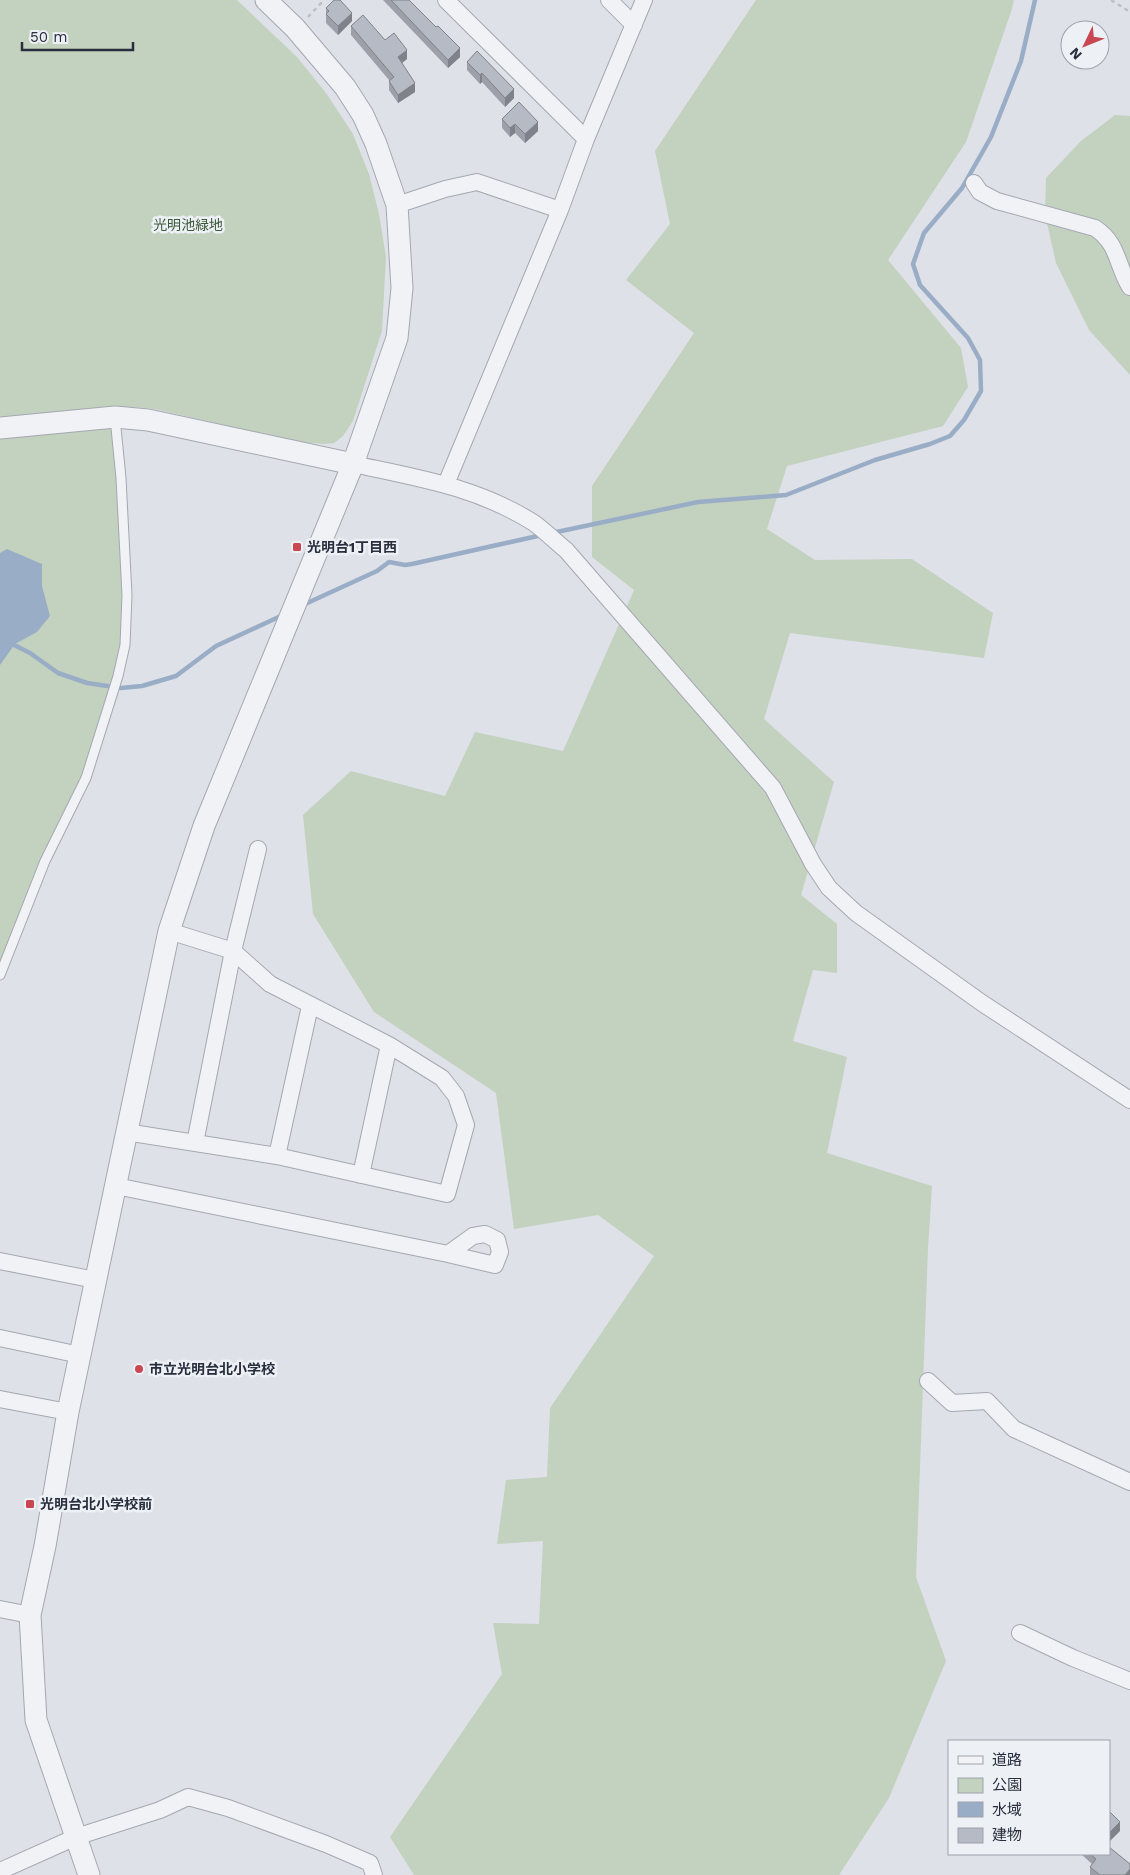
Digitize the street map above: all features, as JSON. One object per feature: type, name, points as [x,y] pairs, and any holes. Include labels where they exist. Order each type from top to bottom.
[{"type":"street","points":[[89,1875],[36,1720],[30,1615],[45,1546],[68,1412],[169,931],[204,826],[353,464],[397,338],[402,288],[397,205],[376,144],[363,115],[345,87],[296,28],[266,0]]},
{"type":"street","points":[[446,0],[586,139]]},
{"type":"street","points":[[609,0],[634,25]]},
{"type":"street","points":[[446,484],[560,210],[586,139],[644,0]]},
{"type":"street","points":[[397,205],[445,189],[477,182],[560,210]]},
{"type":"street","points":[[974,183],[980,192],[997,201],[1095,228],[1112,243],[1124,278],[1130,287]]},
{"type":"street","points":[[0,428],[115,417],[148,420],[446,484],[467,490],[512,510],[536,525],[566,550],[774,788],[813,864],[829,888],[856,913],[982,1004],[1130,1100]]},
{"type":"street","points":[[195,1143],[233,951],[258,849]]},
{"type":"street","points":[[126,1132],[277,1156],[447,1194],[466,1125],[456,1096],[442,1078],[389,1045],[270,984],[233,951],[169,931]]},
{"type":"street","points":[[277,1156],[310,1006]]},
{"type":"street","points":[[361,1174],[389,1045]]},
{"type":"street","points":[[116,1186],[448,1254]]},
{"type":"street","points":[[0,1261],[95,1280]]},
{"type":"street","points":[[0,1338],[80,1355]]},
{"type":"street","points":[[928,1382],[952,1404],[987,1401],[1014,1429],[1130,1482]]},
{"type":"street","points":[[0,1399],[68,1412]]},
{"type":"street","points":[[0,1610],[30,1615]]},
{"type":"street","points":[[1020,1633],[1073,1658],[1130,1681]]},
{"type":"street","points":[[0,1871],[76,1837],[160,1810],[188,1797],[228,1808],[370,1862],[374,1875]]},
{"type":"lane","points":[[0,975],[45,861],[86,778],[109,709],[125,645],[126,596],[121,478],[115,417]]},
{"type":"path","points":[[305,20],[324,0]]},
{"type":"path","points":[[1111,0],[1130,12]]},
{"type":"green space","name":"光明池緑地","points":[[0,0],[237,0],[297,57],[326,93],[353,134],[369,174],[379,214],[386,257],[382,331],[353,421],[343,436],[334,443],[298,442],[155,409],[136,407],[113,408],[115,417],[125,645],[104,726],[0,975]]},
{"type":"green space","points":[[756,0],[1014,0],[966,142],[888,260],[961,348],[968,387],[943,426],[787,466],[767,529],[815,560],[912,559],[993,613],[984,658],[790,633],[764,719],[834,782],[801,895],[837,924],[837,973],[813,970],[793,1041],[847,1057],[827,1153],[932,1186],[916,1577],[946,1661],[889,1798],[839,1875],[414,1875],[390,1837],[502,1674],[493,1623],[539,1624],[543,1541],[497,1544],[506,1480],[547,1477],[550,1408],[654,1256],[598,1215],[514,1229],[496,1093],[374,1012],[313,914],[303,815],[351,771],[445,796],[475,732],[563,751],[634,590],[592,557],[592,486],[694,333],[626,280],[670,224],[655,151]]},
{"type":"green space","points":[[1115,115],[1130,116],[1130,375],[1089,330],[1056,263],[1045,214],[1046,178],[1081,141]]},
{"type":"water","points":[[7,549],[42,564],[42,586],[50,616],[37,632],[15,644],[0,665],[0,553]]},
{"type":"building","points":[[334,0],[340,0],[352,13],[338,26],[326,14],[329,11],[326,8]]},
{"type":"building","points":[[391,0],[409,0],[460,48],[448,60]]},
{"type":"building","points":[[363,15],[385,40],[394,33],[407,50],[398,57],[415,83],[398,95],[389,81],[394,77],[351,26]]},
{"type":"building","points":[[477,51],[514,89],[505,98],[482,73],[480,75],[467,62]]},
{"type":"building","points":[[519,102],[538,122],[525,134],[515,124],[510,128],[502,119]]},
{"type":"building","points":[[1110,1812],[1120,1822],[1110,1832]]},
{"type":"building","points":[[1110,1848],[1130,1864],[1130,1869],[1125,1875],[1100,1875],[1090,1867],[1096,1859],[1091,1855],[1110,1855]]},
{"type":"waterway","points":[[552,533],[698,502],[786,495],[875,460],[930,444],[950,436],[964,420],[981,391],[980,360],[968,338],[920,285],[913,264],[924,233],[962,188],[991,137],[1021,61],[1035,0]]},
{"type":"waterway","points":[[303,605],[377,571],[389,562],[405,565],[412,564],[542,535]]},
{"type":"waterway","points":[[0,638],[30,653],[58,673],[87,683],[121,688],[142,686],[176,676],[216,646],[283,615]]},
{"type":"place","name":"光明台1丁目西","points":[[297,547]]},
{"type":"place","name":"市立光明台北小学校","points":[[139,1369]]},
{"type":"place","name":"光明台北小学校前","points":[[30,1504]]}]
